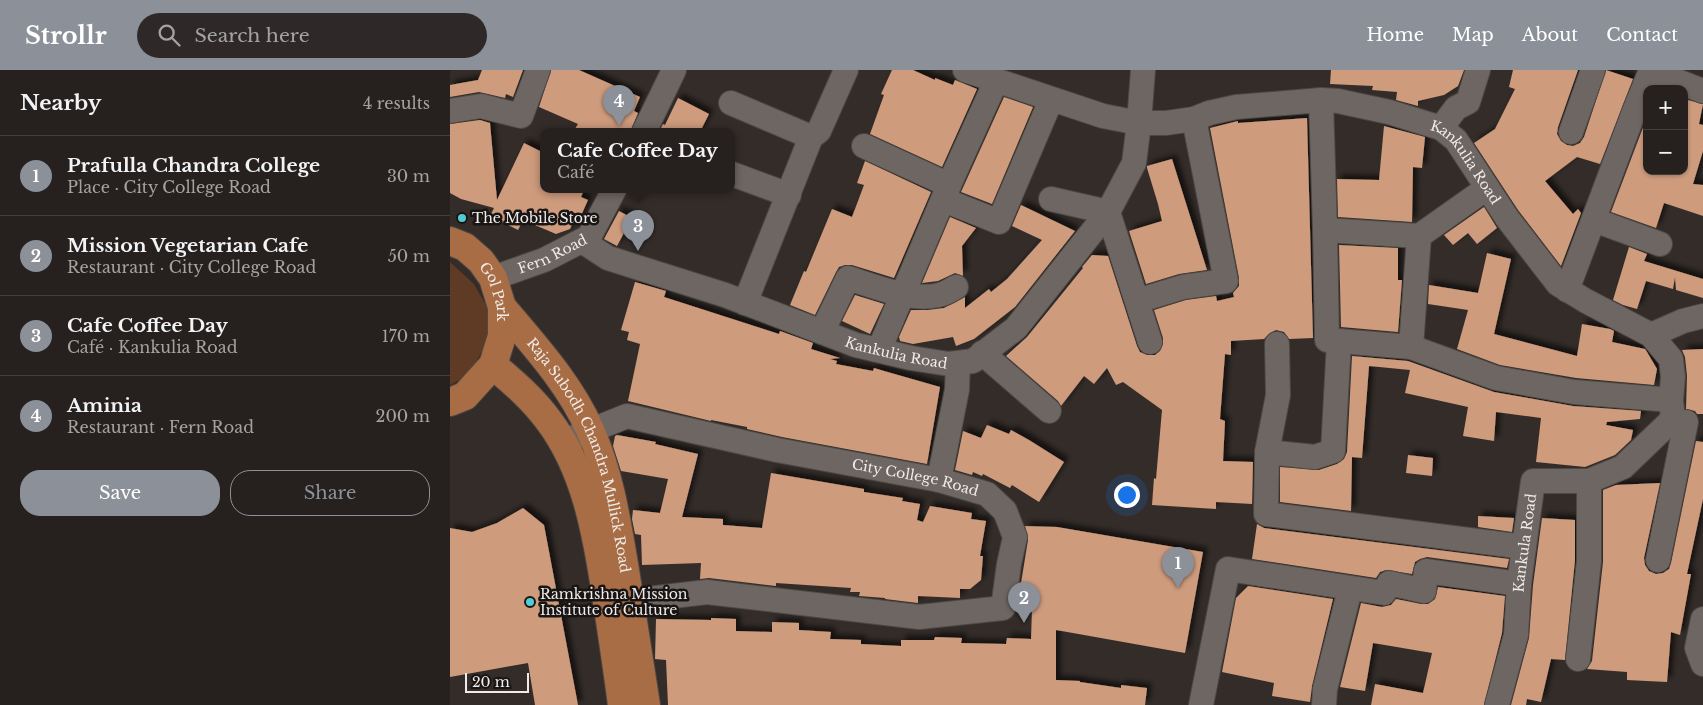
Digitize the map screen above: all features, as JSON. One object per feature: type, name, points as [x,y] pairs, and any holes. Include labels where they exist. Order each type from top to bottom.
[{"type":"main road","name":"Gol Park","points":[[450,241],[465,247],[481,261],[493,278],[502,307],[502,336],[493,365],[465,396],[450,402]]},
{"type":"main road","name":"Raja Subodh Chandra Mullick Road","points":[[502,307],[560,379],[578,406],[590,431],[607,477],[618,530],[646,705]]},
{"type":"main road","points":[[493,365],[526,393],[550,422],[581,482],[593,521],[608,604],[622,705]]},
{"type":"street","points":[[450,111],[481,106],[521,116],[538,70]]},
{"type":"street","points":[[646,128],[674,70]]},
{"type":"street","points":[[745,303],[811,137],[819,131],[846,70]]},
{"type":"street","name":"Kankulia Road","points":[[965,70],[1103,116],[1140,123],[1194,120],[1236,107],[1321,100],[1338,101],[1389,112],[1441,128],[1456,140],[1507,218],[1558,284],[1651,335],[1671,359],[1673,377],[1683,416],[1658,560]]},
{"type":"street","points":[[1140,123],[1143,70]]},
{"type":"street","points":[[1441,128],[1456,108],[1468,102],[1478,70]]},
{"type":"street","points":[[1570,132],[1592,70]]},
{"type":"street","points":[[1567,290],[1594,220],[1644,72],[1703,91]]},
{"type":"street","points":[[880,350],[996,81]]},
{"type":"street","points":[[864,146],[999,222],[1051,100]]},
{"type":"street","points":[[1321,100],[1327,340],[1411,347],[1496,378],[1574,392],[1683,416]]},
{"type":"street","points":[[731,103],[811,137]]},
{"type":"street","points":[[1137,302],[1183,286],[1226,280],[1194,120]]},
{"type":"street","name":"Kankulia Road","points":[[582,241],[608,258],[745,303],[856,345],[949,364],[973,361],[1016,328],[1108,212],[1134,164],[1140,123]]},
{"type":"street","points":[[735,175],[788,195]]},
{"type":"street","points":[[1325,230],[1419,236],[1488,188]]},
{"type":"street","name":"Fern Road","points":[[493,278],[544,260],[590,236],[612,193]]},
{"type":"street","points":[[1051,199],[1108,212],[1150,342]]},
{"type":"street","points":[[1594,220],[1660,244]]},
{"type":"street","points":[[1411,347],[1419,236]]},
{"type":"street","points":[[822,332],[848,278],[904,294],[922,297],[939,295],[956,287]]},
{"type":"street","points":[[1651,335],[1683,321],[1703,316]]},
{"type":"street","points":[[1267,452],[1315,457],[1333,451],[1339,341]]},
{"type":"street","points":[[1277,344],[1278,395],[1267,452],[1266,514],[1524,547]]},
{"type":"street","points":[[982,353],[1049,411]]},
{"type":"street","points":[[940,480],[957,390],[958,363]]},
{"type":"street","name":"City College Road","points":[[562,442],[627,416],[777,450],[940,480],[987,494],[1005,511],[1015,537],[1003,608],[919,617],[708,592],[630,601]]},
{"type":"street","name":"Kankula Road","points":[[1497,705],[1516,635],[1519,584],[1533,481],[1589,481],[1623,468],[1683,416]]},
{"type":"street","points":[[1578,659],[1589,561],[1589,481]]},
{"type":"street","points":[[1201,705],[1228,569],[1384,593],[1389,583],[1424,590],[1426,571],[1519,584]]},
{"type":"street","points":[[1324,705],[1325,690],[1350,589]]},
{"type":"street","points":[[1703,619],[1697,648],[1703,664]]},
{"type":"shaded area","points":[[450,262],[474,284],[487,307],[488,339],[470,374],[450,385]]},
{"type":"building","points":[[482,70],[523,70],[513,97],[506,94],[505,98],[479,92],[450,97],[450,85],[478,80]]},
{"type":"building","points":[[551,70],[579,70],[640,97],[634,111],[638,113],[632,128],[576,128],[578,124],[539,107]]},
{"type":"building","points":[[892,70],[913,70],[935,80],[935,78],[953,85],[955,80],[977,89],[942,167],[870,134],[884,95],[881,94]]},
{"type":"building","points":[[1331,70],[1464,70],[1458,86],[1444,95],[1418,101],[1418,106],[1396,100],[1397,92],[1372,90],[1373,86],[1330,84]]},
{"type":"building","points":[[1513,70],[1578,70],[1557,134],[1561,141],[1573,146],[1580,143],[1584,137],[1606,70],[1633,79],[1600,164],[1577,157],[1545,181],[1573,214],[1578,209],[1581,213],[1561,266],[1518,210],[1474,143],[1495,129],[1515,89],[1509,87]]},
{"type":"building","points":[[1004,97],[1033,107],[992,204],[961,192]]},
{"type":"building","points":[[678,98],[709,114],[702,128],[661,128],[663,124],[665,125]]},
{"type":"building","points":[[1688,100],[1703,104],[1699,124],[1703,125],[1703,151],[1693,184],[1703,185],[1703,216],[1664,203],[1656,228],[1611,212],[1643,128],[1643,175],[1688,175]]},
{"type":"building","points":[[1307,118],[1313,338],[1289,339],[1284,332],[1276,330],[1264,339],[1231,341],[1231,355],[1225,354],[1220,419],[1225,421],[1223,461],[1253,462],[1252,504],[1216,502],[1216,509],[1152,505],[1162,410],[1123,382],[1116,385],[1107,368],[1094,384],[1084,376],[1061,406],[1058,401],[1006,356],[1027,337],[1092,255],[1108,256],[1137,346],[1140,352],[1147,355],[1155,355],[1160,351],[1163,344],[1163,338],[1154,310],[1186,300],[1216,296],[1217,301],[1234,297],[1233,293],[1239,286],[1239,278],[1210,128],[1238,121],[1238,123]]},
{"type":"building","points":[[480,120],[490,123],[497,200],[524,143],[540,151],[540,193],[583,193],[581,197],[588,200],[580,218],[576,216],[570,229],[556,234],[523,220],[518,230],[490,216],[494,208],[461,199],[450,193],[450,124]]},
{"type":"building","points":[[1384,126],[1425,137],[1422,168],[1413,167],[1412,222],[1338,217],[1337,179],[1379,180]]},
{"type":"building","points":[[1172,159],[1207,270],[1179,274],[1146,284],[1129,231],[1162,221],[1147,166]]},
{"type":"building","points":[[865,161],[931,192],[894,278],[852,265],[845,265],[839,267],[836,272],[815,315],[790,305],[832,209],[852,217],[864,185],[857,183]]},
{"type":"building","points":[[1021,205],[1075,231],[1015,307],[974,339],[956,346],[953,337],[913,344],[900,341],[899,337],[911,310],[944,308],[965,297],[965,308],[989,289],[991,292],[1007,279],[1042,240],[1012,226]]},
{"type":"building","points":[[1484,207],[1497,228],[1477,244],[1468,233],[1453,245],[1444,235]]},
{"type":"building","points":[[619,211],[632,218],[617,246],[604,239]]},
{"type":"building","points":[[950,217],[976,228],[962,246],[963,276],[955,273],[938,281],[922,283]]},
{"type":"building","points":[[1339,245],[1398,248],[1398,280],[1402,280],[1398,332],[1341,327]]},
{"type":"building","points":[[1629,247],[1647,254],[1644,261],[1703,279],[1703,298],[1676,290],[1675,277],[1673,289],[1646,281],[1637,309],[1613,300]]},
{"type":"building","points":[[1487,253],[1511,259],[1494,334],[1577,356],[1582,324],[1610,329],[1614,331],[1612,342],[1645,349],[1657,369],[1654,385],[1576,378],[1500,365],[1457,349],[1468,310],[1428,304],[1429,285],[1478,293]]},
{"type":"building","points":[[635,282],[666,291],[664,297],[779,334],[780,331],[813,343],[811,349],[840,358],[830,359],[837,361],[836,364],[873,371],[874,368],[940,387],[927,464],[782,437],[747,429],[747,427],[711,421],[628,401],[640,344],[627,340],[629,332],[621,330]]},
{"type":"building","points":[[855,295],[884,304],[870,334],[842,321]]},
{"type":"building","points":[[1703,349],[1703,414],[1697,414],[1695,411],[1686,409],[1687,376],[1685,357],[1682,350]]},
{"type":"building","points":[[1352,356],[1408,361],[1494,392],[1573,406],[1641,411],[1640,419],[1607,422],[1606,425],[1633,430],[1631,440],[1615,455],[1585,467],[1536,462],[1541,418],[1496,412],[1494,441],[1463,436],[1468,407],[1405,393],[1410,370],[1369,366],[1362,458],[1352,457],[1351,511],[1280,502],[1280,467],[1319,470],[1337,464],[1344,459],[1347,452]]},
{"type":"building","points":[[987,425],[1009,434],[1011,430],[1064,462],[1039,502],[1012,485],[1010,488],[983,474],[982,476],[973,472],[972,475],[955,470],[963,431],[981,438]]},
{"type":"building","points":[[615,436],[656,442],[655,444],[698,454],[682,517],[723,519],[723,525],[762,528],[771,473],[864,489],[864,492],[903,498],[902,501],[920,504],[917,520],[923,522],[930,506],[972,513],[971,519],[986,521],[980,556],[983,556],[981,580],[970,589],[960,589],[960,598],[918,596],[918,603],[859,596],[860,592],[850,592],[851,588],[776,583],[776,586],[709,578],[700,579],[701,563],[642,565],[641,535],[635,534],[632,519],[633,510],[660,513],[668,479],[621,471],[613,446]]},
{"type":"building","points":[[1696,441],[1703,442],[1703,499],[1687,574],[1691,574],[1680,635],[1671,632],[1667,682],[1627,680],[1627,672],[1587,669],[1592,661],[1603,562],[1603,490],[1616,485],[1660,483],[1644,558],[1645,565],[1649,571],[1656,574],[1663,573],[1669,569],[1671,563]]},
{"type":"building","points":[[1408,455],[1433,458],[1432,476],[1406,473]]},
{"type":"building","points":[[523,508],[544,525],[578,705],[535,705],[528,663],[450,677],[450,528],[472,532],[497,523]]},
{"type":"building","points":[[1478,516],[1514,518],[1512,532],[1478,527]]},
{"type":"building","points":[[1542,518],[1575,520],[1575,560],[1565,660],[1551,659],[1541,702],[1527,699],[1526,705],[1511,705],[1529,638],[1533,585]]},
{"type":"building","points":[[1257,524],[1264,528],[1509,559],[1507,568],[1427,557],[1415,562],[1412,574],[1386,570],[1380,572],[1376,578],[1252,559]]},
{"type":"building","points":[[1025,526],[1057,527],[1203,552],[1185,653],[1056,630],[1056,680],[1080,681],[1121,688],[1121,685],[1147,688],[1145,705],[668,705],[666,660],[655,659],[656,619],[736,619],[736,631],[772,632],[772,622],[799,623],[799,630],[831,632],[830,639],[861,640],[861,644],[901,646],[901,640],[934,640],[935,637],[962,638],[961,643],[1006,644],[1007,638],[1031,639],[1032,609],[1017,608],[1028,540]]},
{"type":"building","points":[[1248,586],[1333,599],[1312,686],[1310,702],[1272,696],[1274,683],[1222,672],[1236,598]]},
{"type":"building","points":[[1438,587],[1505,596],[1502,633],[1484,705],[1371,705],[1375,684],[1423,693],[1432,653],[1373,643],[1365,691],[1340,687],[1361,603],[1382,607],[1391,605],[1396,599],[1428,604],[1435,599]]},
{"type":"place","name":"Aminia","points":[[619,126]]},
{"type":"place","name":"The Mobile Store","points":[[462,218]]},
{"type":"place","name":"Cafe Coffee Day","points":[[638,251]]},
{"type":"place","name":"Prafulla Chandra College","points":[[1178,588]]},
{"type":"place","name":"Ramkrishna Mission Institute of Culture","points":[[530,602]]},
{"type":"place","name":"Mission Vegetarian Cafe","points":[[1024,623]]}]
